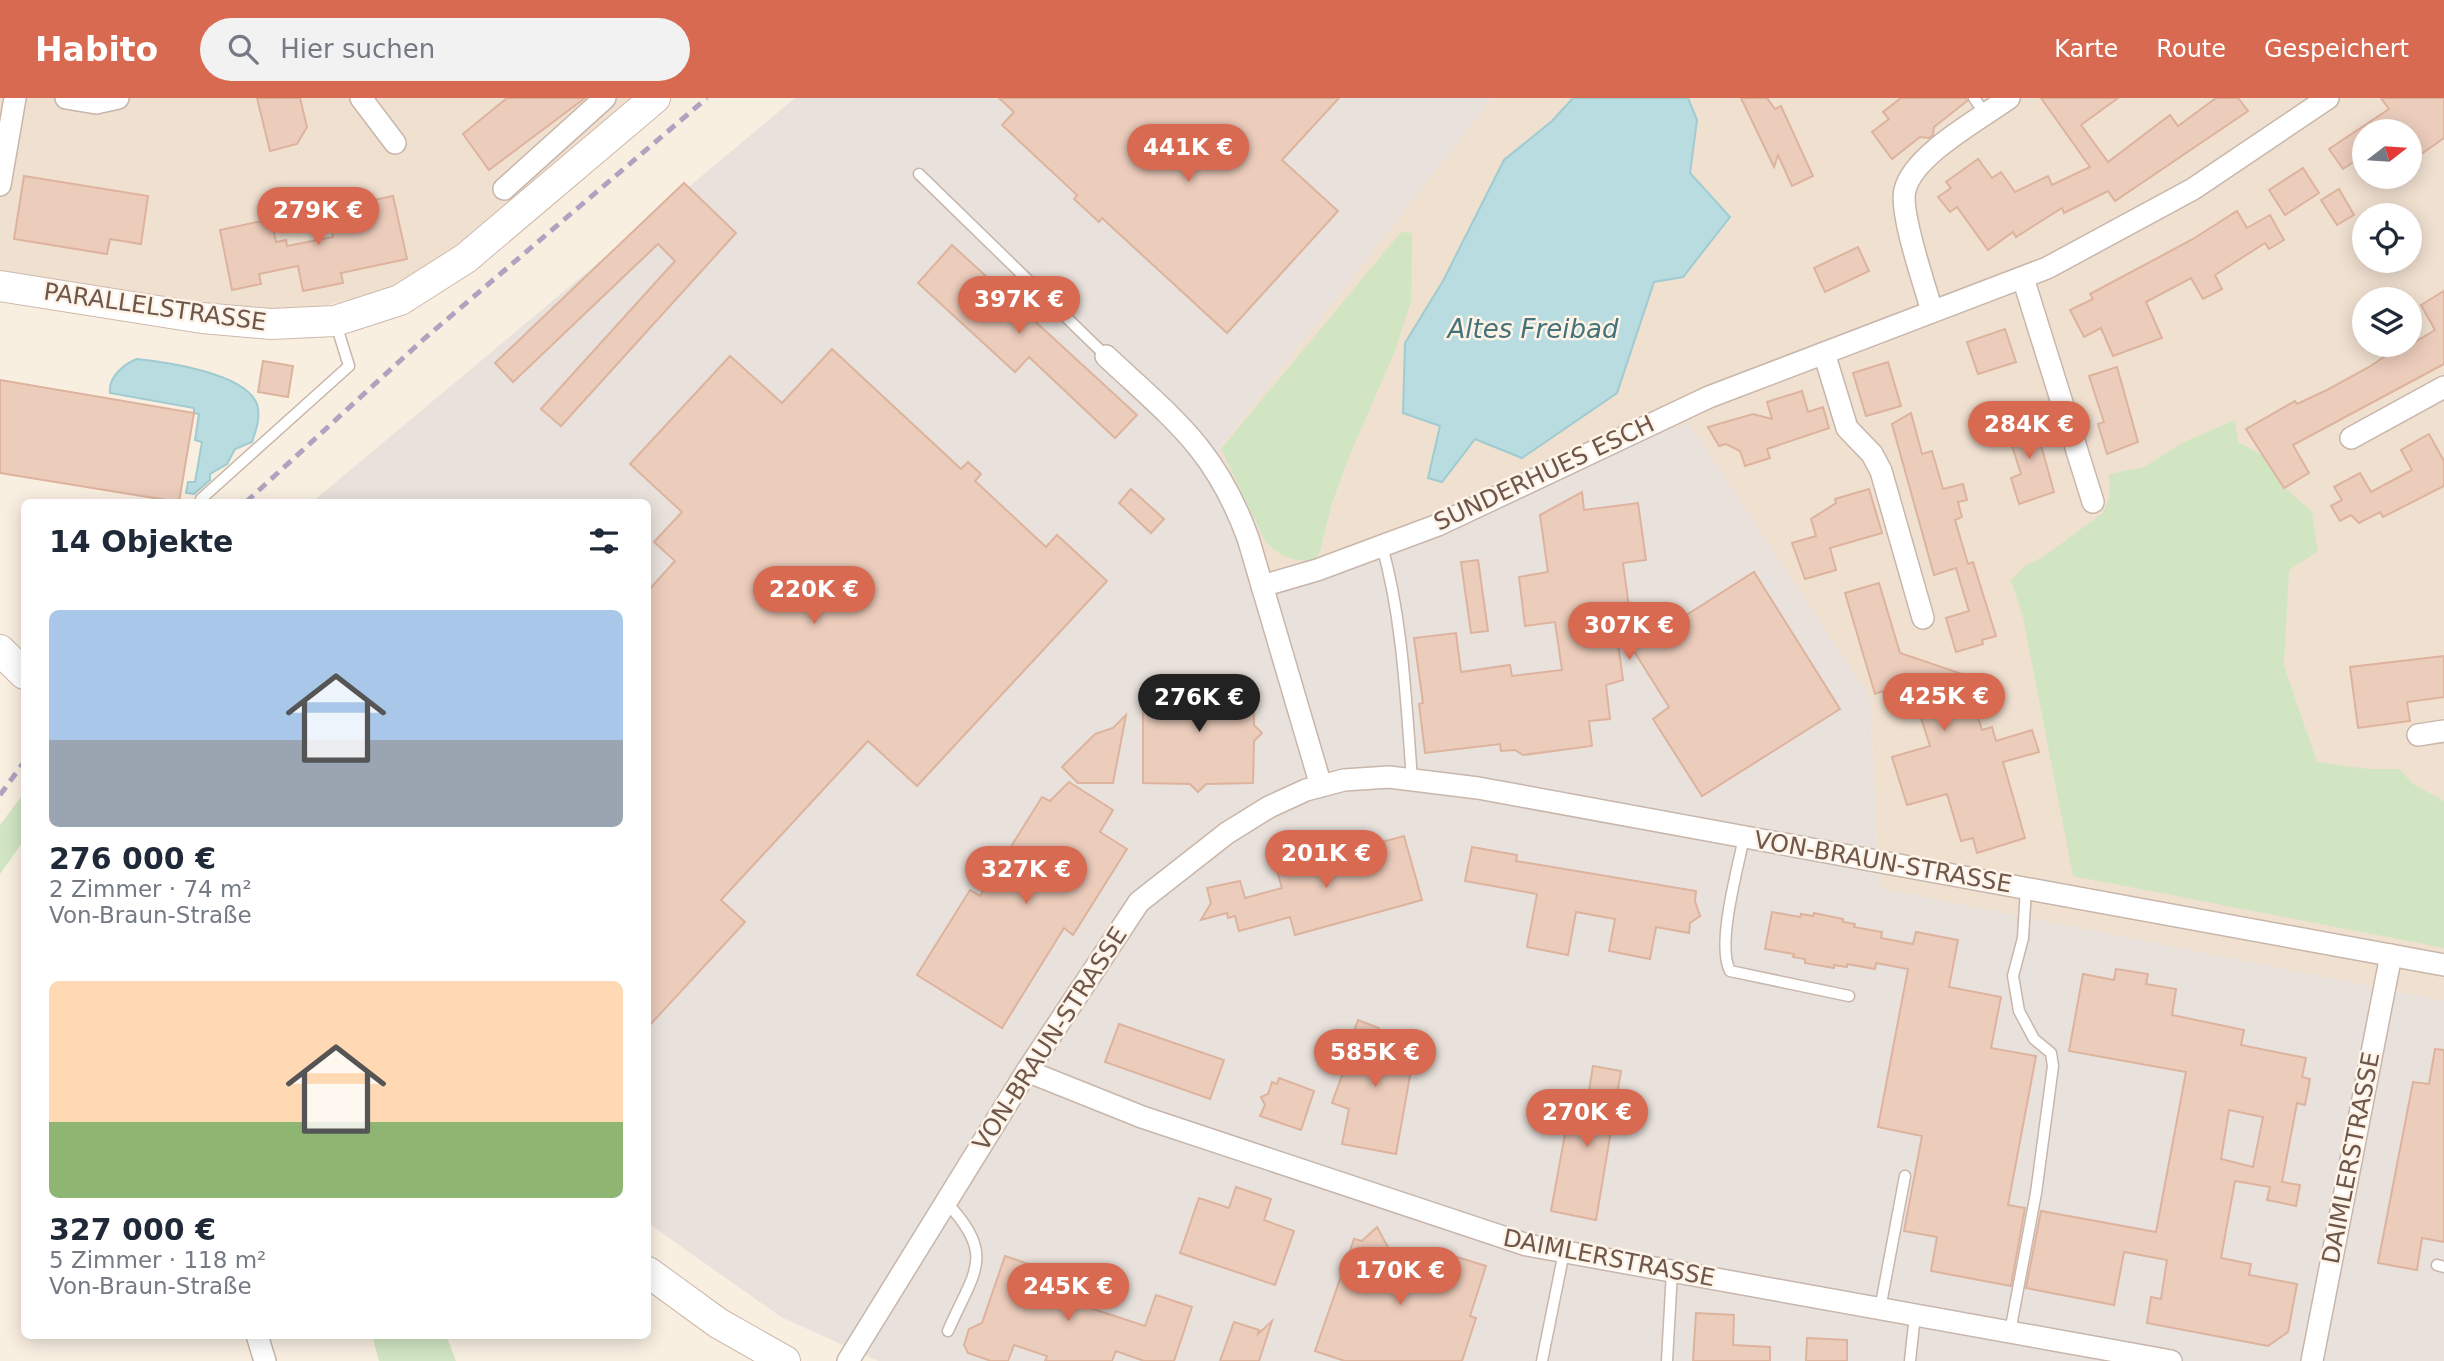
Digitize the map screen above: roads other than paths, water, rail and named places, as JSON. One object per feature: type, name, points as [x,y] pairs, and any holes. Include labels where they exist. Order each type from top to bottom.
[{"type":"main road","name":"PARALLELSTRASSE","points":[[0,286],[202,318],[271,324],[335,321],[400,300],[466,258],[655,98]]},
{"type":"main road","points":[[0,650],[21,671]]},
{"type":"main road","points":[[651,1274],[718,1323],[785,1361]]},
{"type":"street","points":[[0,185],[5,132],[15,98]]},
{"type":"street","points":[[66,98],[96,103],[118,98]]},
{"type":"street","points":[[362,98],[395,143]]},
{"type":"street","points":[[504,189],[604,98]]},
{"type":"street","points":[[1932,311],[1909,224],[1904,192],[1910,175],[1980,106],[2009,98]]},
{"type":"street","name":"SUNDERHUES ESCH","points":[[1262,586],[1317,570],[1499,499],[1709,397],[2023,278],[2100,241],[2193,189],[2328,98]]},
{"type":"street","points":[[2023,278],[2093,502]]},
{"type":"street","points":[[1824,353],[1847,428],[1872,454],[1881,471],[1923,618]]},
{"type":"street","points":[[1106,356],[1185,429],[1217,469],[1234,498],[1321,786]]},
{"type":"street","points":[[2351,438],[2444,387]]},
{"type":"street","points":[[2418,735],[2444,731]]},
{"type":"street","name":"VON-BRAUN-STRASSE","points":[[848,1361],[1027,1071],[1139,902],[1227,833],[1258,813],[1344,779],[1412,779],[2444,965]]},
{"type":"street","name":"DAIMLERSTRASSE","points":[[2312,1361],[2390,955]]},
{"type":"street","name":"DAIMLERSTRASSE","points":[[1027,1071],[1142,1117],[1527,1245],[2171,1361]]},
{"type":"street","points":[[258,1339],[265,1361]]},
{"type":"lane","points":[[919,174],[1106,356]]},
{"type":"lane","points":[[201,499],[349,366],[335,321]]},
{"type":"lane","points":[[1382,546],[1391,577],[1405,686],[1412,779]]},
{"type":"lane","points":[[1744,837],[1727,934],[1726,962],[1730,971],[1849,996]]},
{"type":"lane","points":[[2010,1332],[2036,1193],[2053,1066],[2051,1053],[2034,1039],[2020,1011],[2013,976],[2022,938],[2026,888]]},
{"type":"lane","points":[[1880,1309],[1905,1176]]},
{"type":"lane","points":[[946,1202],[971,1230],[978,1248],[975,1267],[948,1331]]},
{"type":"lane","points":[[1542,1361],[1564,1252]]},
{"type":"lane","points":[[1667,1361],[1672,1272]]},
{"type":"lane","points":[[1910,1361],[1914,1315]]},
{"type":"water","name":"Altes Freibad","points":[[1573,98],[1688,98],[1697,120],[1690,173],[1730,217],[1683,277],[1654,282],[1617,393],[1522,458],[1475,439],[1442,482],[1428,478],[1440,426],[1403,413],[1405,343],[1443,281],[1504,160],[1552,121]]},
{"type":"water","points":[[137,359],[185,366],[221,377],[250,393],[257,404],[258,419],[252,442],[235,449],[227,464],[210,474],[210,480],[194,494],[186,493],[188,482],[195,482],[202,442],[195,440],[199,414],[194,413],[194,408],[110,393],[111,382],[118,372]]},
{"type":"railway","points":[[249,499],[425,338],[707,98]]},
{"type":"railway","points":[[0,795],[21,766]]}]
